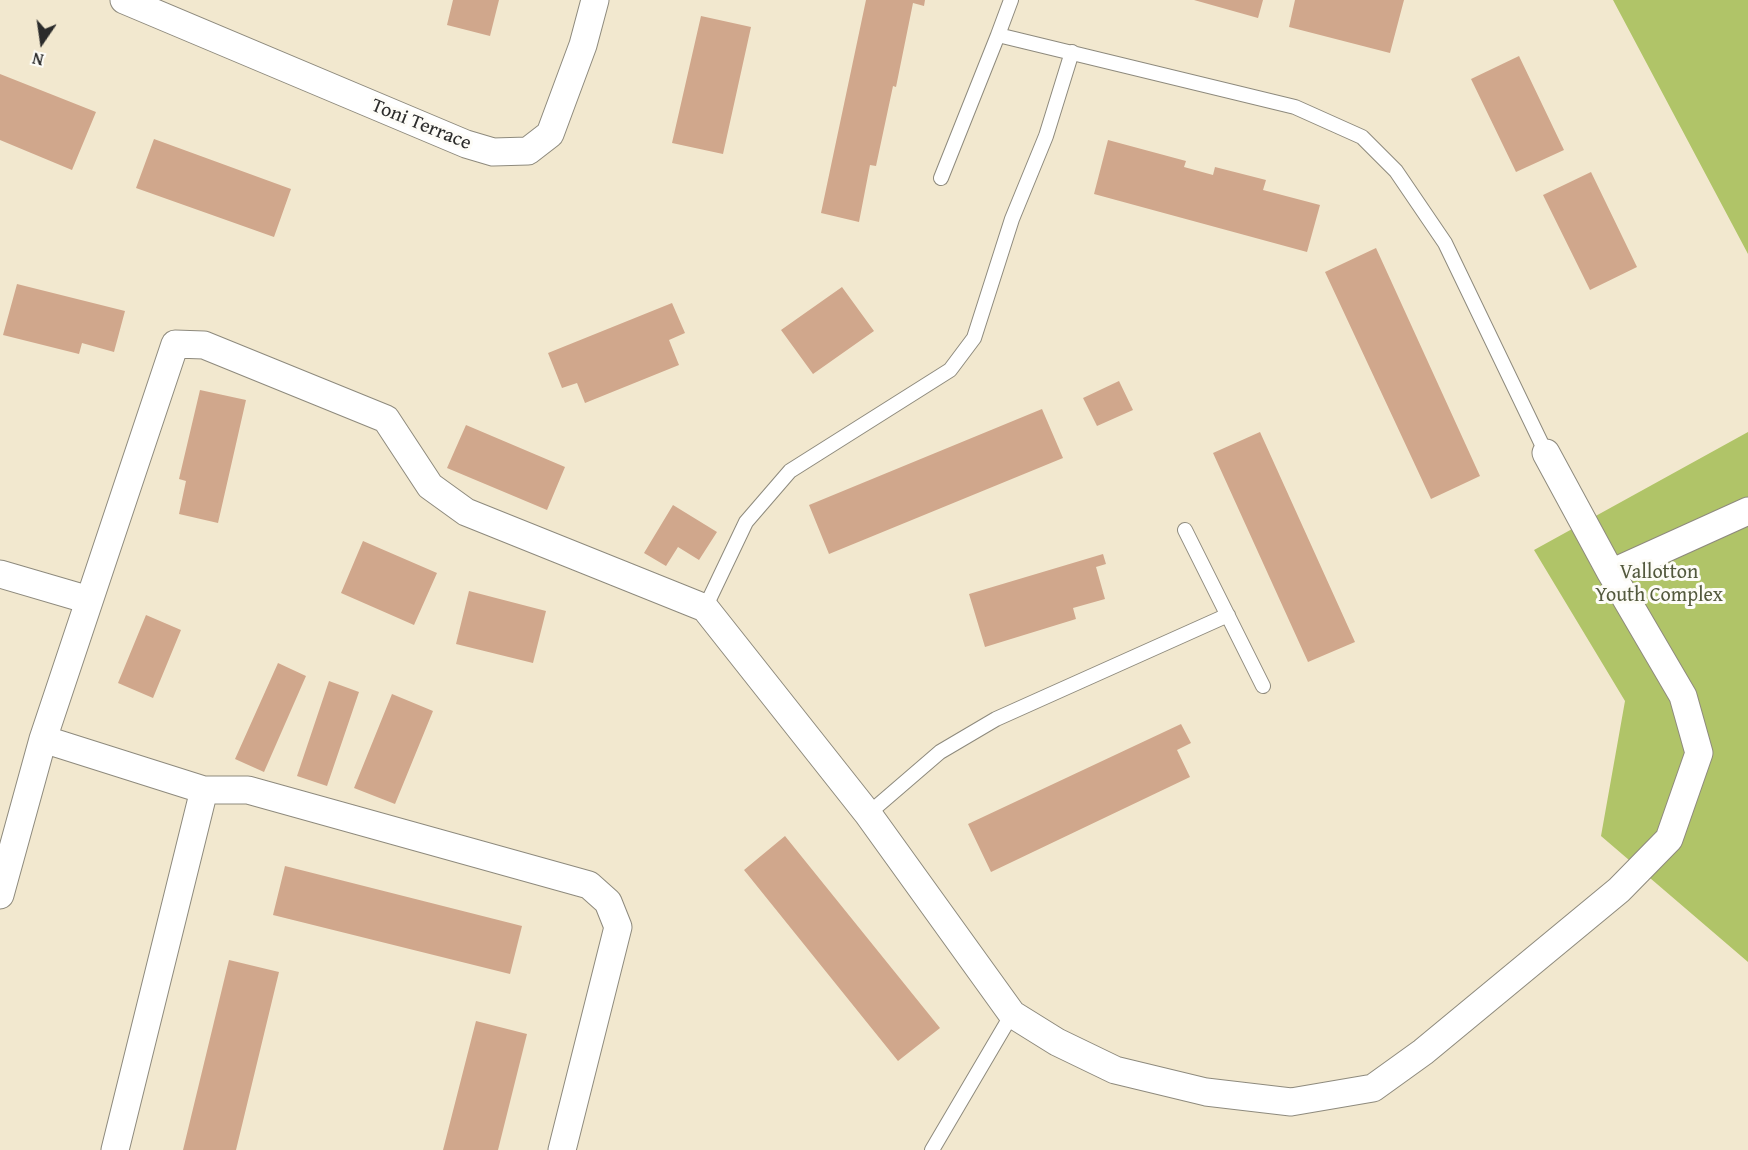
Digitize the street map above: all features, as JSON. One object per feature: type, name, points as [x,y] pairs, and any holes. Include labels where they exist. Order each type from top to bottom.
[{"type":"street","name":"Toni Terrace","points":[[124,0],[164,8],[466,144],[493,152],[528,151],[550,134],[583,45],[595,0]]},
{"type":"street","points":[[0,895],[43,739],[175,344],[204,345],[386,418],[430,486],[466,512],[705,608],[868,813],[1012,1014],[1056,1042],[1115,1070],[1206,1092],[1291,1102],[1373,1088],[1414,1058],[1619,890],[1669,839],[1699,753],[1683,696],[1611,573],[1546,453]]},
{"type":"street","points":[[1611,573],[1748,511]]},
{"type":"street","points":[[0,574],[89,600]]},
{"type":"street","points":[[43,739],[204,790],[248,790],[589,885],[608,902],[618,927],[562,1150]]},
{"type":"street","points":[[115,1150],[204,790]]},
{"type":"lane","points":[[941,178],[1011,0]]},
{"type":"lane","points":[[998,35],[1295,106],[1362,137],[1396,171],[1445,243],[1546,453]]},
{"type":"lane","points":[[705,608],[746,522],[790,471],[950,370],[974,338],[1012,219],[1046,136],[1072,52]]},
{"type":"lane","points":[[1185,530],[1263,686]]},
{"type":"lane","points":[[868,813],[940,752],[996,719],[1228,615]]},
{"type":"lane","points":[[932,1150],[1012,1014]]},
{"type":"green space","points":[[1613,0],[1748,0],[1748,254]]},
{"type":"green space","name":"Vallotton Youth Complex","points":[[1748,432],[1748,962],[1601,836],[1625,701],[1534,550]]},
{"type":"building","points":[[453,0],[499,0],[490,36],[447,25]]},
{"type":"building","points":[[866,0],[925,0],[924,6],[913,3],[896,87],[893,86],[876,166],[870,165],[859,222],[821,213]]},
{"type":"building","points":[[1194,0],[1263,0],[1258,18]]},
{"type":"building","points":[[1295,0],[1404,0],[1390,53],[1289,27]]},
{"type":"building","points":[[701,16],[751,27],[723,154],[672,143]]},
{"type":"building","points":[[1519,56],[1564,150],[1516,172],[1471,79]]},
{"type":"building","points":[[0,74],[96,112],[72,170],[0,140]]},
{"type":"building","points":[[154,139],[291,189],[274,237],[136,188]]},
{"type":"building","points":[[1108,140],[1186,161],[1184,167],[1213,175],[1215,167],[1266,180],[1263,190],[1320,205],[1307,252],[1094,194]]},
{"type":"building","points":[[1591,172],[1637,267],[1590,290],[1543,195]]},
{"type":"building","points":[[1376,248],[1480,476],[1431,499],[1325,272]]},
{"type":"building","points":[[17,284],[125,311],[114,352],[82,343],[79,354],[3,335]]},
{"type":"building","points":[[842,287],[874,331],[813,374],[781,330]]},
{"type":"building","points":[[672,303],[685,333],[669,340],[679,365],[585,403],[577,383],[562,388],[548,353]]},
{"type":"building","points":[[1119,381],[1133,410],[1097,426],[1083,398]]},
{"type":"building","points":[[200,390],[246,400],[218,523],[179,514],[186,481],[179,479]]},
{"type":"building","points":[[1042,409],[1063,458],[829,554],[809,505]]},
{"type":"building","points":[[466,425],[565,467],[547,510],[447,468]]},
{"type":"building","points":[[1260,432],[1355,642],[1308,662],[1213,453]]},
{"type":"building","points":[[673,505],[717,532],[699,560],[678,547],[666,566],[644,553]]},
{"type":"building","points":[[363,541],[437,573],[414,625],[341,593]]},
{"type":"building","points":[[1103,554],[1106,564],[1096,567],[1105,599],[1073,608],[1076,619],[985,647],[969,594]]},
{"type":"building","points":[[469,591],[546,611],[533,663],[456,644]]},
{"type":"building","points":[[146,615],[181,630],[153,698],[118,683]]},
{"type":"building","points":[[278,663],[306,676],[264,772],[235,759]]},
{"type":"building","points":[[329,681],[359,692],[327,786],[297,776]]},
{"type":"building","points":[[392,694],[433,711],[395,804],[354,788]]},
{"type":"building","points":[[1181,724],[1191,743],[1177,750],[1190,777],[991,872],[968,824]]},
{"type":"building","points":[[785,836],[940,1028],[898,1061],[744,870]]},
{"type":"building","points":[[285,866],[522,926],[510,974],[273,915]]},
{"type":"building","points":[[229,960],[279,972],[236,1150],[183,1150]]},
{"type":"building","points":[[476,1021],[527,1034],[498,1150],[443,1150]]}]
